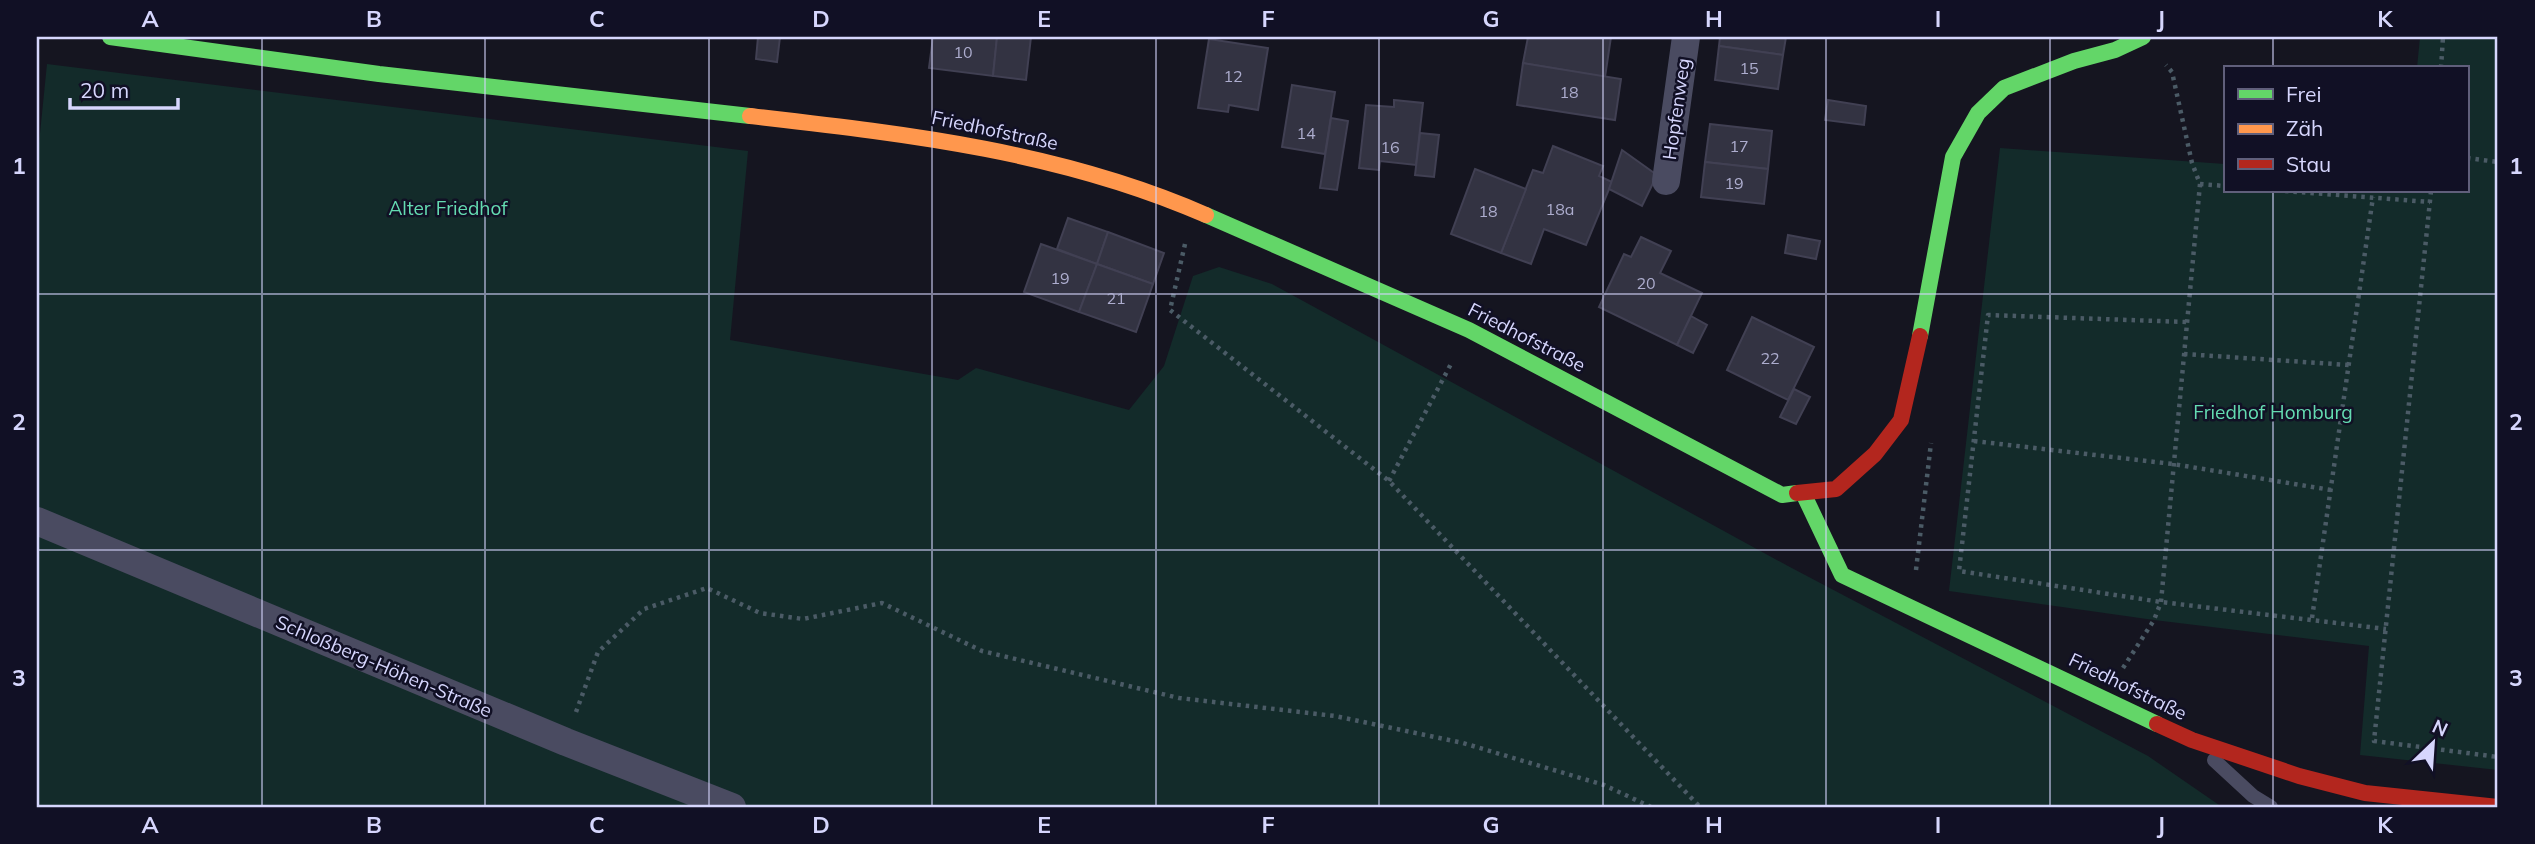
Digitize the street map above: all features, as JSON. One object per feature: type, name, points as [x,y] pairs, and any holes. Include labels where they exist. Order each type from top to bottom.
[{"type":"street","name":"Friedhofstraße","points":[[110,37],[379,74],[870,130],[1033,157],[1091,173],[1193,209],[1469,330],[1783,495],[1836,489],[1875,454],[1901,419],[1918,348],[1953,158],[1978,113],[2004,88],[2074,61],[2115,50],[2143,37]]},
{"type":"street","name":"Hopfenweg","points":[[1666,181],[1686,37]]},
{"type":"street","name":"Friedhofstraße","points":[[1803,493],[1842,575],[2192,740],[2299,776],[2365,793],[2498,807]]},
{"type":"street","name":"Schloßberg-Höhen-Straße","points":[[37,520],[566,742],[732,807]]},
{"type":"lane","points":[[2192,740],[2253,796],[2271,807]]},
{"type":"path","points":[[2115,702],[2123,666],[2154,620],[2161,601],[2200,184],[2192,163],[2172,72],[2143,37]]},
{"type":"path","points":[[2441,66],[2443,37]]},
{"type":"path","points":[[2468,158],[2498,162]]},
{"type":"path","points":[[2200,184],[2224,186]]},
{"type":"path","points":[[2300,192],[2430,202]]},
{"type":"path","points":[[2431,192],[2374,741],[2498,757]]},
{"type":"path","points":[[2312,618],[2373,197]]},
{"type":"path","points":[[1193,209],[1170,310],[1389,481],[1700,807]]},
{"type":"path","points":[[2186,322],[1988,315],[1959,571],[2161,601],[2386,629]]},
{"type":"path","points":[[1389,481],[1469,330]]},
{"type":"path","points":[[2183,354],[2349,365]]},
{"type":"path","points":[[1912,607],[1931,438]]},
{"type":"path","points":[[1974,441],[2174,464],[2331,490]]},
{"type":"path","points":[[566,742],[598,652],[644,609],[707,588],[760,613],[803,619],[882,603],[982,651],[1179,698],[1335,716],[1463,743],[1604,785],[1650,807]]},
{"type":"green space","name":"Friedhof Homburg","points":[[2420,37],[2498,37],[2498,770],[2360,755],[2369,646],[2154,620],[1949,591],[2000,148],[2224,164],[2224,192],[2468,192],[2468,66],[2417,66]]},
{"type":"green space","name":"Alter Friedhof","points":[[47,64],[748,151],[730,340],[958,380],[976,368],[1129,410],[1164,366],[1193,276],[1219,267],[1272,284],[1788,566],[2148,756],[2222,807],[37,807],[37,163]]},
{"type":"building","points":[[758,37],[780,37],[777,62],[756,59]]},
{"type":"building","points":[[933,37],[997,37],[993,76],[929,68]]},
{"type":"building","points":[[997,37],[1031,37],[1026,80],[993,76]]},
{"type":"building","points":[[1528,37],[1611,37],[1605,77],[1523,63]]},
{"type":"building","points":[[1720,37],[1786,37],[1783,55],[1719,46]]},
{"type":"building","points":[[1209,39],[1268,48],[1258,110],[1229,105],[1228,112],[1198,108]]},
{"type":"building","points":[[1719,46],[1783,55],[1778,89],[1715,80]]},
{"type":"building","points":[[1523,63],[1621,79],[1615,120],[1517,105]]},
{"type":"building","points":[[1292,85],[1335,92],[1325,154],[1282,147]]},
{"type":"building","points":[[1394,100],[1423,103],[1416,165],[1380,161],[1379,170],[1359,168],[1366,105],[1394,107]]},
{"type":"building","points":[[1828,100],[1866,106],[1864,125],[1825,120]]},
{"type":"building","points":[[1331,118],[1348,121],[1337,190],[1320,188]]},
{"type":"building","points":[[1710,124],[1772,131],[1768,169],[1705,162]]},
{"type":"building","points":[[1420,133],[1439,135],[1434,177],[1415,175]]},
{"type":"building","points":[[1553,146],[1603,166],[1599,176],[1612,182],[1586,245],[1544,229],[1531,264],[1501,253],[1533,170],[1543,173]]},
{"type":"building","points":[[1622,150],[1657,175],[1642,206],[1609,189]]},
{"type":"building","points":[[1705,162],[1768,169],[1764,204],[1701,197]]},
{"type":"building","points":[[1475,169],[1526,189],[1501,253],[1451,234]]},
{"type":"building","points":[[1068,218],[1108,232],[1097,264],[1057,249]]},
{"type":"building","points":[[1108,232],[1164,253],[1153,284],[1097,264]]},
{"type":"building","points":[[1788,235],[1820,241],[1816,259],[1785,253]]},
{"type":"building","points":[[1641,237],[1671,251],[1660,273],[1702,293],[1677,345],[1599,307],[1624,254],[1631,257]]},
{"type":"building","points":[[1041,244],[1097,264],[1079,312],[1024,292]]},
{"type":"building","points":[[1097,264],[1153,284],[1136,332],[1079,312]]},
{"type":"building","points":[[1691,316],[1707,325],[1693,353],[1677,345]]},
{"type":"building","points":[[1752,317],[1814,347],[1788,400],[1727,370]]},
{"type":"building","points":[[1794,389],[1810,397],[1796,424],[1780,417]]},
{"type":"traffic: fast","points":[[110,37],[379,74],[750,116]]},
{"type":"traffic: fast","points":[[1920,336],[1953,157],[1978,113],[2004,88],[2074,61],[2115,50],[2143,37]]},
{"type":"traffic: fast","points":[[1206,215],[1469,330],[1782,495],[1797,493]]},
{"type":"traffic: fast","points":[[1803,493],[1842,575],[2157,724]]},
{"type":"traffic: slow","points":[[750,116],[924,138],[1039,160],[1151,193],[1206,215]]},
{"type":"traffic: jam","points":[[1797,493],[1836,489],[1875,454],[1901,420],[1920,336]]},
{"type":"traffic: jam","points":[[2157,724],[2192,740],[2299,776],[2365,793],[2498,807]]}]
